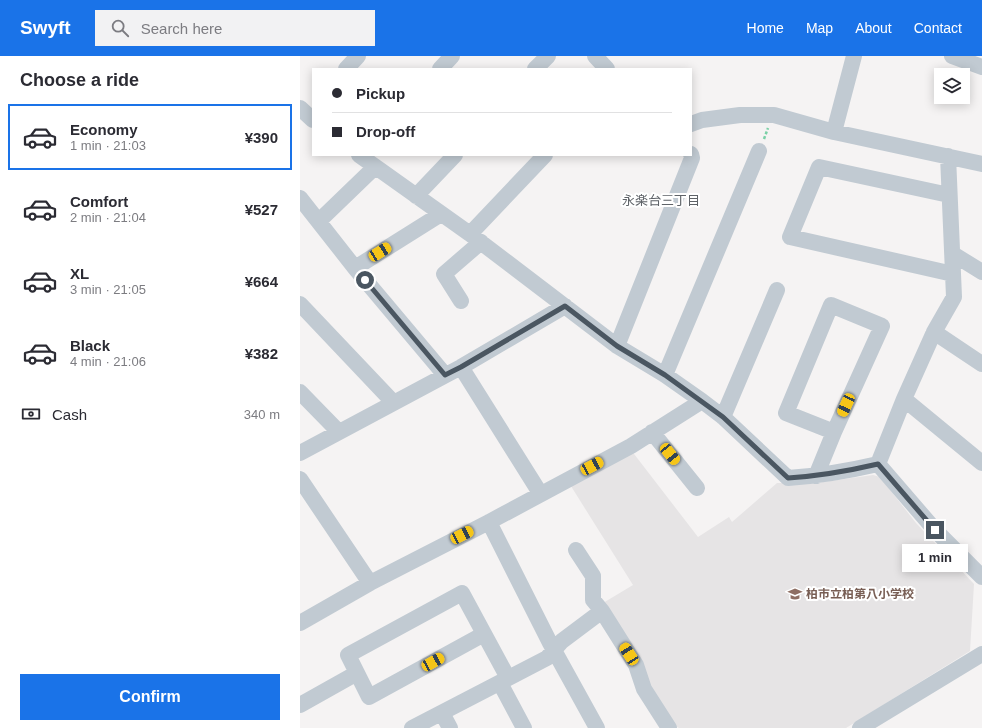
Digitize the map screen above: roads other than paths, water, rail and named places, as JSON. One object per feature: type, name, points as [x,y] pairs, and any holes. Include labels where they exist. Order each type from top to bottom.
[{"type":"street","points":[[347,68],[358,56]]},
{"type":"street","points":[[441,68],[452,56]]},
{"type":"street","points":[[536,68],[548,56]]},
{"type":"street","points":[[595,56],[606,68]]},
{"type":"street","points":[[834,132],[854,56]]},
{"type":"street","points":[[952,56],[982,68]]},
{"type":"street","points":[[692,124],[702,120],[740,115],[774,115],[834,132],[982,164]]},
{"type":"street","points":[[665,375],[759,151]]},
{"type":"street","points":[[361,156],[476,238],[617,346],[665,375],[702,401],[723,417],[788,478],[840,473],[878,464]]},
{"type":"street","points":[[416,196],[454,156]]},
{"type":"street","points":[[461,301],[444,274],[544,156]]},
{"type":"street","points":[[617,346],[692,156]]},
{"type":"street","points":[[878,464],[904,399],[934,332],[954,297],[948,156]]},
{"type":"street","points":[[318,221],[375,167]]},
{"type":"street","points":[[949,195],[819,167],[790,237],[953,274]]},
{"type":"street","points":[[300,198],[355,268],[445,375]]},
{"type":"street","points":[[355,268],[441,214]]},
{"type":"street","points":[[953,254],[982,272]]},
{"type":"street","points":[[723,417],[776,290]]},
{"type":"street","points":[[300,304],[394,402]]},
{"type":"street","points":[[816,476],[834,432],[882,326],[831,304],[786,413],[834,432]]},
{"type":"street","points":[[300,453],[461,367],[565,306]]},
{"type":"street","points":[[934,332],[982,364]]},
{"type":"street","points":[[461,367],[540,493]]},
{"type":"street","points":[[300,392],[339,432]]},
{"type":"street","points":[[904,399],[982,463]]},
{"type":"street","points":[[302,618],[489,522],[540,493],[631,446],[702,401]]},
{"type":"street","points":[[652,432],[697,488]]},
{"type":"street","points":[[878,464],[935,530],[982,577]]},
{"type":"street","points":[[300,479],[370,583]]},
{"type":"street","points":[[489,522],[554,650],[597,728]]},
{"type":"street","points":[[576,550],[593,576],[593,600],[602,611],[636,665],[644,689],[669,728]]},
{"type":"street","points":[[484,634],[369,697],[348,656],[462,593],[484,634],[524,728]]},
{"type":"street","points":[[412,728],[547,658],[562,641],[602,611]]},
{"type":"street","points":[[860,728],[982,654]]},
{"type":"street","points":[[300,705],[357,673]]},
{"type":"street","points":[[442,713],[450,728]]},
{"type":"place","name":"柏市立柏第八小学校","points":[[795,594]]},
{"type":"district","name":"永楽台三丁目","points":[[661,200]]}]
